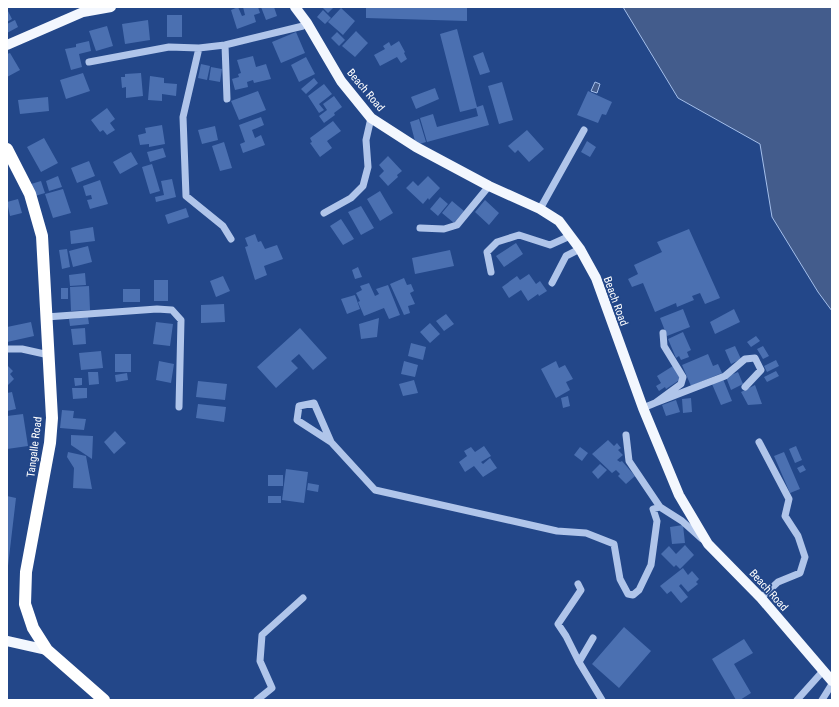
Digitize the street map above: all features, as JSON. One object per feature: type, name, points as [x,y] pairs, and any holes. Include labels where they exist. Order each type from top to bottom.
[{"type":"highway","name":"Tangalle Road","points":[[7,149],[30,194],[42,236],[52,418],[50,443],[26,572],[25,604],[33,628],[47,650],[104,700]]},
{"type":"main road","points":[[7,46],[83,12],[111,7]]},
{"type":"main road","name":"Beach Road","points":[[295,7],[307,23],[341,81],[371,118],[416,148],[489,186],[540,209],[559,221],[580,249],[596,278],[643,408],[679,495],[708,544],[761,598],[832,682]]},
{"type":"main road","points":[[7,641],[47,650]]},
{"type":"street","points":[[90,62],[169,47],[199,48],[225,45],[303,26],[307,23]]},
{"type":"street","points":[[225,45],[227,99]]},
{"type":"street","points":[[199,48],[183,117],[186,196],[223,226],[231,239]]},
{"type":"street","points":[[324,213],[351,198],[363,186],[368,167],[366,140],[371,118]]},
{"type":"street","points":[[540,209],[584,130]]},
{"type":"street","points":[[420,228],[444,229],[457,225],[489,186]]},
{"type":"street","points":[[490,272],[487,252],[497,242],[519,236],[550,245],[570,236]]},
{"type":"street","points":[[552,283],[566,256],[580,249]]},
{"type":"street","points":[[46,317],[157,309],[172,310],[180,320],[179,407]]},
{"type":"street","points":[[655,403],[681,384],[683,377],[664,346],[663,333]]},
{"type":"street","points":[[7,349],[22,349],[49,355]]},
{"type":"street","points":[[643,408],[725,376],[746,359],[756,358],[761,370],[745,387]]},
{"type":"street","points":[[331,442],[314,403],[299,406],[297,420],[331,442],[375,490],[557,532],[586,533],[614,544],[620,579],[628,594],[633,595],[639,590],[651,565],[657,521],[653,509],[660,507]]},
{"type":"street","points":[[626,435],[629,461],[660,507],[682,521],[708,544]]},
{"type":"street","points":[[759,442],[789,499],[785,516],[798,536],[805,557],[800,573],[778,582],[761,598]]},
{"type":"street","points":[[578,584],[581,590],[558,624],[602,700]]},
{"type":"street","points":[[256,700],[272,688],[260,661],[262,635],[303,598]]},
{"type":"street","points":[[579,662],[593,638]]},
{"type":"street","points":[[797,700],[823,671]]},
{"type":"street","points":[[822,700],[832,682]]},
{"type":"water","points":[[623,7],[832,7],[832,311],[818,292],[772,217],[760,144],[678,98]]},
{"type":"water","points":[[595,82],[600,84],[597,93],[591,91]]},
{"type":"building","points":[[238,7],[242,16],[245,15],[243,7],[258,7],[260,13],[254,15],[256,22],[237,29],[231,10]]},
{"type":"building","points":[[261,7],[274,7],[277,16],[266,20]]},
{"type":"building","points":[[322,7],[334,7],[328,13]]},
{"type":"building","points":[[366,7],[467,7],[467,21],[366,18]]},
{"type":"building","points":[[341,8],[355,21],[343,35],[328,22]]},
{"type":"building","points":[[7,9],[12,19],[7,22]]},
{"type":"building","points":[[323,10],[331,18],[325,24],[317,17]]},
{"type":"building","points":[[167,15],[182,15],[182,37],[167,37]]},
{"type":"building","points":[[15,20],[18,27],[7,33],[7,24]]},
{"type":"building","points":[[148,20],[150,40],[125,44],[122,24]]},
{"type":"building","points":[[107,26],[113,46],[96,51],[89,31]]},
{"type":"building","points":[[457,29],[477,107],[483,105],[489,125],[427,142],[420,118],[433,114],[437,127],[478,116],[476,108],[460,112],[440,34]]},
{"type":"building","points":[[356,31],[368,43],[355,57],[342,46]]},
{"type":"building","points":[[296,32],[305,53],[281,63],[272,42]]},
{"type":"building","points":[[337,32],[345,40],[339,46],[331,38]]},
{"type":"building","points":[[89,41],[91,51],[79,54],[82,67],[71,70],[65,49],[76,47],[76,44]]},
{"type":"building","points":[[399,41],[407,59],[401,63],[397,57],[380,66],[374,55],[385,49],[383,46],[389,42],[391,46]]},
{"type":"building","points":[[483,52],[490,72],[480,75],[473,56]]},
{"type":"building","points":[[10,53],[20,70],[7,77],[7,54]]},
{"type":"building","points":[[253,56],[256,67],[266,64],[271,79],[254,83],[253,80],[247,82],[248,87],[235,90],[232,79],[239,77],[238,74],[241,73],[237,60]]},
{"type":"building","points":[[306,57],[315,74],[299,82],[291,65]]},
{"type":"building","points":[[201,64],[210,66],[207,80],[198,78]]},
{"type":"building","points":[[211,67],[222,69],[220,82],[209,80]]},
{"type":"building","points":[[83,73],[90,91],[66,99],[60,80]]},
{"type":"building","points":[[141,73],[143,96],[126,98],[126,87],[122,88],[121,77],[125,77],[125,74]]},
{"type":"building","points":[[150,76],[164,78],[164,83],[177,84],[176,96],[162,94],[162,101],[148,100]]},
{"type":"building","points":[[314,78],[318,83],[306,94],[301,89]]},
{"type":"building","points":[[502,82],[513,120],[499,124],[488,86]]},
{"type":"building","points":[[324,84],[332,94],[319,104],[324,110],[319,113],[308,96]]},
{"type":"building","points":[[435,88],[439,99],[416,109],[411,97]]},
{"type":"building","points":[[258,91],[266,110],[239,120],[231,101]]},
{"type":"building","points":[[588,91],[612,102],[606,115],[602,114],[598,123],[577,115]]},
{"type":"building","points":[[334,96],[342,107],[334,113],[335,115],[324,123],[319,116],[327,110],[323,104]]},
{"type":"building","points":[[48,97],[49,111],[20,114],[18,100]]},
{"type":"building","points":[[107,108],[115,119],[110,123],[115,130],[107,135],[103,130],[100,132],[91,120]]},
{"type":"building","points":[[261,117],[264,125],[252,130],[255,138],[261,135],[265,145],[243,153],[240,144],[245,142],[239,125]]},
{"type":"building","points":[[419,119],[426,142],[416,145],[410,122]]},
{"type":"building","points":[[333,121],[341,131],[327,141],[332,148],[320,157],[310,143],[312,142],[310,138]]},
{"type":"building","points":[[162,125],[165,144],[149,147],[149,144],[140,145],[138,135],[146,133],[145,128]]},
{"type":"building","points":[[215,126],[218,140],[202,144],[198,130]]},
{"type":"building","points":[[527,130],[544,149],[529,162],[518,150],[515,153],[508,146]]},
{"type":"building","points":[[44,138],[58,163],[41,172],[27,147]]},
{"type":"building","points":[[587,141],[596,147],[590,157],[581,152]]},
{"type":"building","points":[[224,142],[232,168],[220,171],[212,146]]},
{"type":"building","points":[[163,148],[166,157],[150,162],[147,152]]},
{"type":"building","points":[[131,152],[138,164],[120,174],[113,162]]},
{"type":"building","points":[[388,156],[402,171],[388,186],[379,176],[384,171],[379,165]]},
{"type":"building","points":[[89,161],[95,176],[77,183],[71,168]]},
{"type":"building","points":[[152,164],[160,191],[150,194],[142,167]]},
{"type":"building","points":[[58,176],[62,187],[49,191],[46,181]]},
{"type":"building","points":[[428,176],[440,188],[423,204],[406,188],[413,181],[418,186]]},
{"type":"building","points":[[172,179],[176,197],[156,202],[155,197],[164,195],[161,181]]},
{"type":"building","points":[[100,180],[108,204],[90,209],[87,200],[92,199],[91,195],[86,196],[83,186]]},
{"type":"building","points":[[41,181],[45,193],[35,196],[31,184]]},
{"type":"building","points":[[63,189],[71,213],[53,218],[45,194]]},
{"type":"building","points":[[380,191],[393,213],[380,221],[367,199]]},
{"type":"building","points":[[440,197],[448,204],[438,216],[430,209]]},
{"type":"building","points":[[18,199],[22,213],[10,216],[7,202]]},
{"type":"building","points":[[485,200],[499,213],[489,225],[475,212]]},
{"type":"building","points":[[452,201],[464,211],[454,223],[442,213]]},
{"type":"building","points":[[361,206],[374,228],[361,235],[348,212]]},
{"type":"building","points":[[186,208],[189,217],[168,224],[165,215]]},
{"type":"building","points":[[341,219],[354,239],[343,245],[330,226]]},
{"type":"building","points":[[93,227],[95,241],[71,244],[70,231]]},
{"type":"building","points":[[689,229],[720,298],[705,304],[700,293],[692,296],[694,300],[677,307],[676,303],[655,312],[643,283],[632,287],[628,279],[638,274],[634,265],[662,252],[657,242]]},
{"type":"building","points":[[255,234],[258,242],[261,241],[265,249],[277,245],[283,259],[264,266],[267,275],[255,280],[245,247],[248,246],[245,238]]},
{"type":"building","points":[[516,243],[523,254],[504,267],[496,256]]},
{"type":"building","points":[[88,246],[92,262],[73,267],[69,251]]},
{"type":"building","points":[[67,249],[70,267],[62,269],[59,250]]},
{"type":"building","points":[[450,250],[454,266],[415,274],[412,258]]},
{"type":"building","points":[[358,267],[362,277],[355,279],[352,270]]},
{"type":"building","points":[[85,273],[86,285],[70,286],[69,275]]},
{"type":"building","points":[[529,274],[536,284],[540,281],[547,291],[539,296],[538,294],[528,301],[521,290],[509,298],[502,287],[517,276],[520,280]]},
{"type":"building","points":[[223,276],[230,291],[216,297],[210,281]]},
{"type":"building","points":[[404,278],[407,285],[411,284],[414,291],[410,293],[415,304],[408,306],[410,313],[404,315],[390,284]]},
{"type":"building","points":[[154,280],[168,280],[168,301],[154,301]]},
{"type":"building","points":[[369,283],[375,296],[379,294],[376,289],[388,285],[400,315],[389,319],[384,308],[364,316],[356,293],[362,290],[360,286]]},
{"type":"building","points":[[89,286],[90,310],[71,311],[70,287]]},
{"type":"building","points":[[61,288],[68,288],[68,299],[61,299]]},
{"type":"building","points":[[123,289],[140,289],[140,302],[123,302]]},
{"type":"building","points":[[355,295],[360,309],[347,314],[341,299]]},
{"type":"building","points":[[224,304],[225,322],[201,323],[201,305]]},
{"type":"building","points":[[683,309],[690,327],[667,336],[660,318]]},
{"type":"building","points":[[734,309],[740,322],[715,334],[710,322]]},
{"type":"building","points":[[446,314],[454,324],[444,331],[436,321]]},
{"type":"building","points":[[88,317],[89,324],[70,326],[69,319]]},
{"type":"building","points":[[379,318],[377,337],[361,339],[359,324]]},
{"type":"building","points":[[31,322],[34,336],[7,342],[7,327]]},
{"type":"building","points":[[156,322],[173,324],[170,346],[153,344]]},
{"type":"building","points":[[430,323],[440,334],[430,343],[420,332]]},
{"type":"building","points":[[85,328],[86,344],[73,345],[71,329]]},
{"type":"building","points":[[300,328],[327,358],[313,370],[299,354],[291,361],[298,368],[276,388],[257,367]]},
{"type":"building","points":[[683,332],[691,350],[687,352],[689,357],[681,360],[679,356],[676,358],[668,339]]},
{"type":"building","points":[[756,336],[760,341],[751,347],[747,342]]},
{"type":"building","points":[[411,343],[426,347],[423,360],[408,356]]},
{"type":"building","points":[[735,346],[741,359],[731,364],[725,350]]},
{"type":"building","points":[[763,346],[769,356],[763,359],[757,349]]},
{"type":"building","points":[[101,351],[103,368],[81,370],[79,353]]},
{"type":"building","points":[[115,354],[131,354],[131,372],[115,372]]},
{"type":"building","points":[[708,354],[713,366],[718,364],[722,373],[691,386],[682,365]]},
{"type":"building","points":[[776,360],[779,366],[767,372],[764,366]]},
{"type":"building","points":[[159,361],[174,364],[171,383],[156,380]]},
{"type":"building","points":[[404,361],[418,365],[415,377],[401,374]]},
{"type":"building","points":[[556,361],[559,368],[565,365],[573,379],[566,382],[570,390],[556,398],[541,369]]},
{"type":"building","points":[[7,365],[13,371],[10,374],[14,379],[7,386]]},
{"type":"building","points":[[673,366],[681,379],[666,389],[665,387],[659,391],[656,386],[661,383],[657,376]]},
{"type":"building","points":[[776,371],[779,376],[767,382],[764,377]]},
{"type":"building","points":[[88,372],[98,372],[99,384],[89,385]]},
{"type":"building","points":[[738,372],[743,384],[731,390],[726,377]]},
{"type":"building","points":[[127,373],[128,380],[116,382],[115,375]]},
{"type":"building","points":[[74,378],[82,378],[82,385],[75,386]]},
{"type":"building","points":[[723,379],[732,401],[721,405],[712,384]]},
{"type":"building","points":[[414,380],[418,393],[403,396],[399,384]]},
{"type":"building","points":[[198,381],[227,384],[225,400],[196,397]]},
{"type":"building","points":[[755,385],[762,404],[748,405],[741,392]]},
{"type":"building","points":[[72,388],[87,388],[87,398],[73,399]]},
{"type":"building","points":[[12,392],[16,409],[7,411],[7,393]]},
{"type":"building","points":[[568,396],[570,406],[563,408],[561,398]]},
{"type":"building","points":[[691,398],[692,412],[683,413],[682,399]]},
{"type":"building","points":[[676,400],[680,412],[666,416],[662,405]]},
{"type":"building","points":[[198,404],[226,407],[224,422],[196,418]]},
{"type":"building","points":[[62,410],[74,411],[73,418],[86,419],[84,430],[60,428]]},
{"type":"building","points":[[23,414],[28,446],[7,449],[7,416]]},
{"type":"building","points":[[115,431],[126,443],[114,454],[104,442]]},
{"type":"building","points":[[71,435],[93,436],[92,459],[71,445]]},
{"type":"building","points":[[608,440],[614,446],[617,443],[621,448],[618,450],[623,455],[617,460],[620,462],[622,461],[635,476],[626,484],[618,476],[620,474],[616,470],[612,473],[592,454]]},
{"type":"building","points":[[484,446],[491,456],[481,462],[483,464],[490,458],[497,468],[483,477],[474,466],[465,472],[459,462],[467,456],[464,451],[471,447],[475,452]]},
{"type":"building","points":[[796,446],[802,460],[795,463],[789,449]]},
{"type":"building","points":[[580,447],[588,453],[582,461],[574,455]]},
{"type":"building","points":[[68,452],[86,456],[92,489],[73,488],[74,468],[67,457]]},
{"type":"building","points":[[784,452],[800,489],[790,493],[774,456]]},
{"type":"building","points":[[600,464],[607,470],[598,479],[592,472]]},
{"type":"building","points":[[803,465],[806,470],[800,473],[797,468]]},
{"type":"building","points":[[286,469],[308,472],[304,503],[282,500]]},
{"type":"building","points":[[268,475],[283,475],[283,486],[268,486]]},
{"type":"building","points":[[308,483],[319,485],[318,492],[307,490]]},
{"type":"building","points":[[7,496],[16,498],[8,566],[7,566]]},
{"type":"building","points":[[268,496],[281,496],[281,503],[268,503]]},
{"type":"building","points":[[683,525],[685,543],[672,544],[670,527]]},
{"type":"building","points":[[685,545],[694,555],[680,569],[676,565],[674,567],[661,554],[669,546],[676,554]]},
{"type":"building","points":[[683,568],[688,575],[692,571],[699,579],[696,582],[698,584],[688,592],[681,584],[679,586],[688,597],[681,603],[671,591],[667,594],[660,586]]},
{"type":"building","points":[[624,627],[651,651],[619,688],[592,664]]},
{"type":"building","points":[[744,639],[753,653],[734,664],[751,693],[740,700],[736,700],[712,659]]}]
